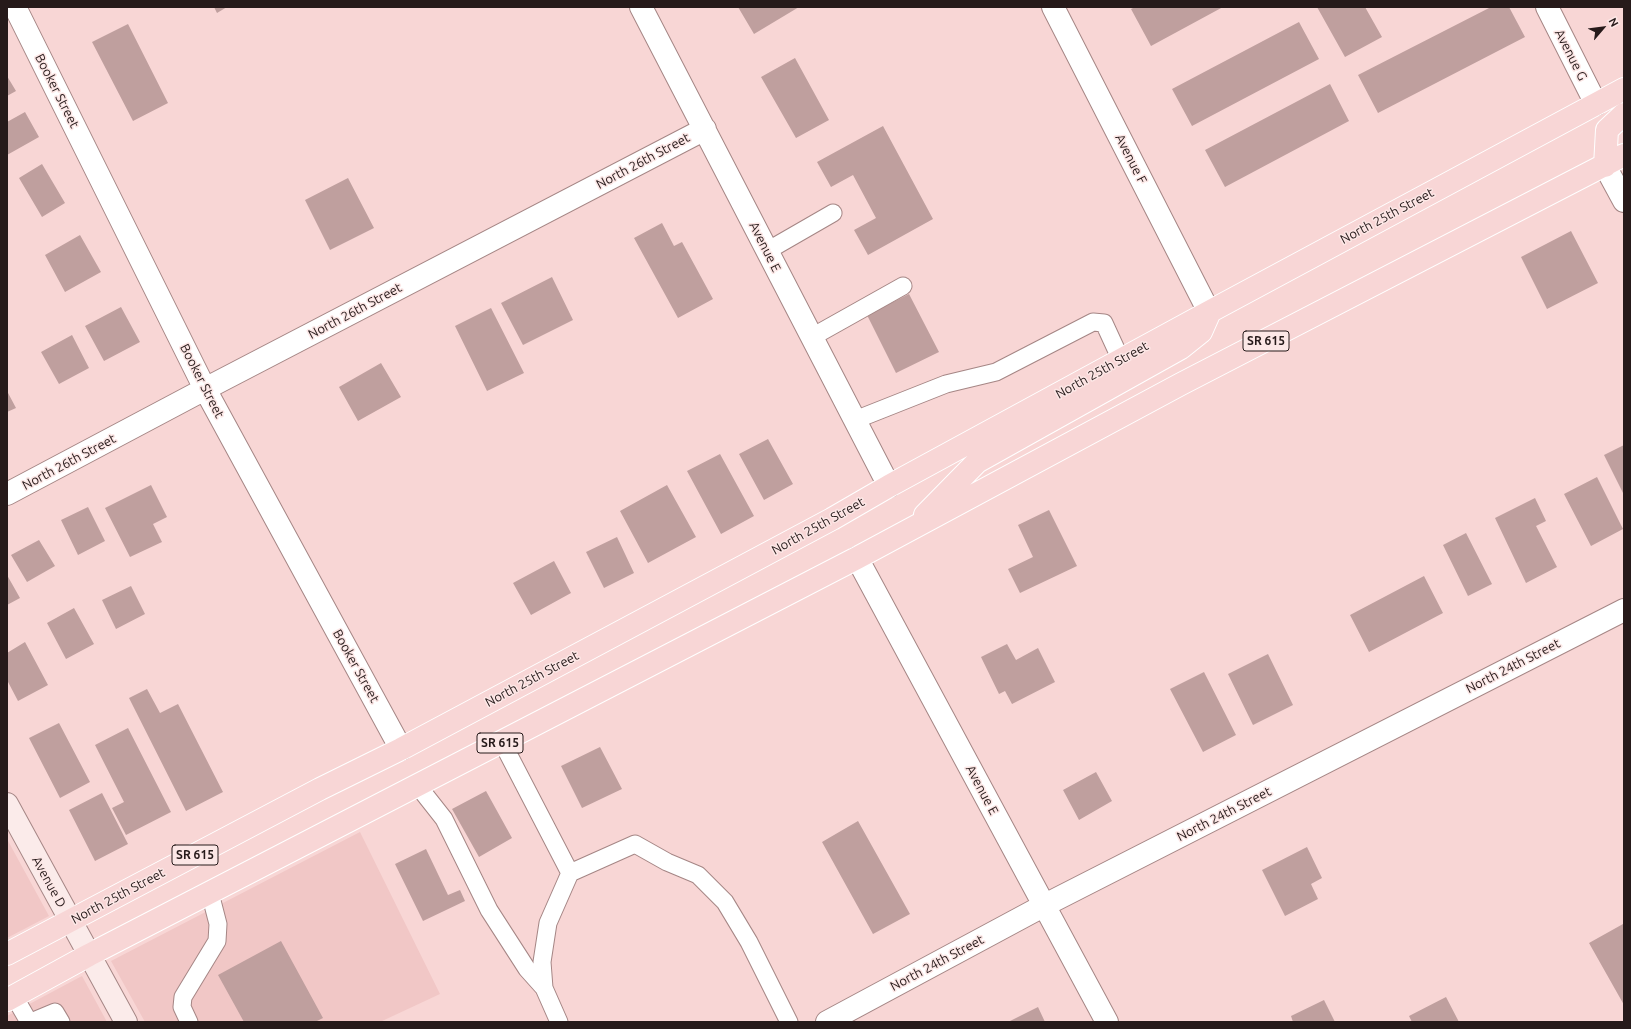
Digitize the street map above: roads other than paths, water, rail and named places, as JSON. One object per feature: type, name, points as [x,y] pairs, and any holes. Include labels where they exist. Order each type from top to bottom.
[{"type":"main road","name":"North 25th Street","points":[[7,954],[314,792],[401,748],[832,519],[889,486],[1209,312],[1624,89]]},
{"type":"main road","points":[[1605,166],[1607,130],[1624,114]]},
{"type":"main road","name":"SR 615","points":[[10,998],[89,955],[857,558],[1181,384],[1624,156]]},
{"type":"main road","points":[[910,530],[977,462],[1181,348],[1201,332],[1209,312]]},
{"type":"street","name":"Booker Street","points":[[14,7],[205,389],[401,748]]},
{"type":"street","name":"Avenue E","points":[[641,7],[889,486]]},
{"type":"street","name":"Avenue F","points":[[1053,7],[1209,312]]},
{"type":"street","name":"Avenue G","points":[[1546,7],[1596,104]]},
{"type":"street","name":"North 26th Street","points":[[7,494],[205,389],[705,129]]},
{"type":"street","points":[[1605,166],[1624,202]]},
{"type":"street","name":"Avenue E","points":[[857,558],[1043,906],[1107,1022]]},
{"type":"street","name":"North 24th Street","points":[[827,1022],[1043,906],[1624,610]]},
{"type":"street","name":"Avenue D","points":[[7,804],[126,1022]]},
{"type":"lane","points":[[767,251],[833,213]]},
{"type":"lane","points":[[812,337],[903,286]]},
{"type":"lane","points":[[855,420],[946,384],[996,372],[1093,322],[1104,323],[1121,360]]},
{"type":"lane","points":[[502,742],[570,873]]},
{"type":"lane","points":[[418,786],[444,819],[489,910],[528,969],[544,988],[559,1022]]},
{"type":"lane","points":[[544,988],[542,962],[548,923],[570,873],[635,844],[667,862],[698,876],[725,902],[749,942],[789,1022]]},
{"type":"lane","points":[[189,1022],[182,1007],[183,997],[217,941],[218,924],[210,893]]},
{"type":"lane","points":[[10,998],[30,1022],[55,1012],[61,1022]]}]
